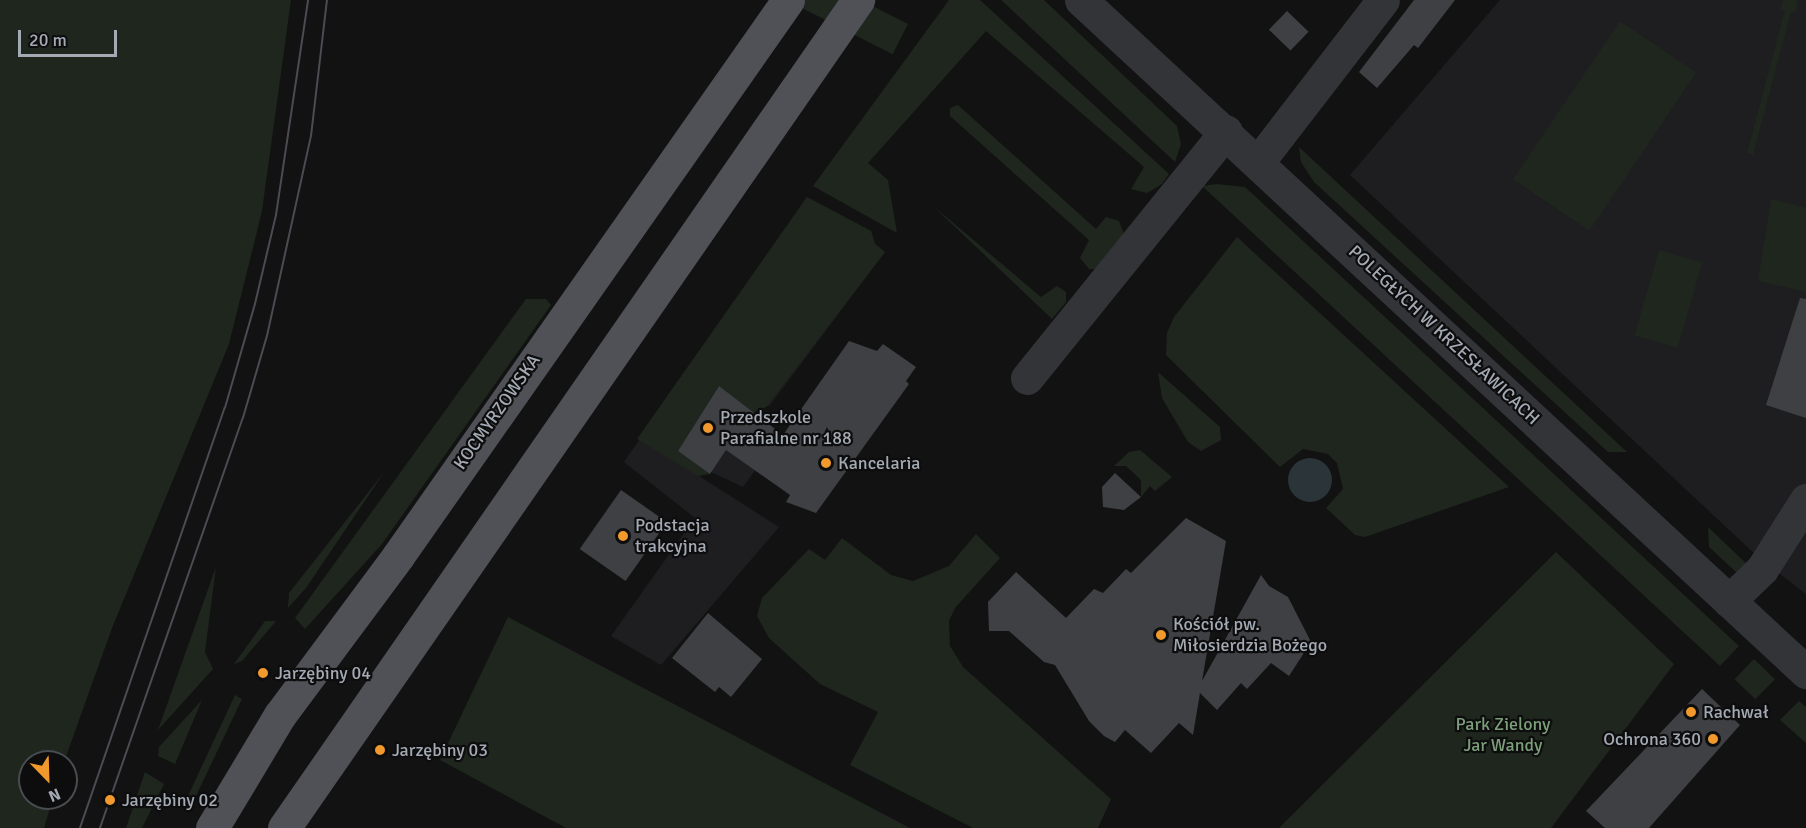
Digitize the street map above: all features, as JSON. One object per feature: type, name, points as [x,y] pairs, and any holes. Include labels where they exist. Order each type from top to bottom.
[{"type":"main road","name":"KOCMYRZOWSKA","points":[[212,828],[280,715],[398,555],[788,0]]},
{"type":"main road","points":[[284,828],[858,0]]},
{"type":"street","name":"POLEGŁYCH W KRZESŁAWICACH","points":[[1081,0],[1258,161],[1729,601],[1804,665]]},
{"type":"street","points":[[1258,161],[1383,0]]},
{"type":"street","points":[[1027,378],[1226,132]]},
{"type":"street","points":[[1729,601],[1762,569],[1806,500]]},
{"type":"shaded area","points":[[1500,0],[1806,0],[1806,594],[1758,557],[1350,175]]},
{"type":"shaded area","name":"Przedszkole Parafialne nr 188","points":[[807,197],[871,231],[875,244],[885,252],[770,405],[754,413],[775,443],[743,487],[711,472],[699,476],[779,527],[661,665],[611,636],[695,518],[624,462]]},
{"type":"shaded area","points":[[1310,458],[1319,459],[1326,464],[1331,471],[1331,489],[1326,496],[1319,501],[1310,502],[1301,501],[1294,496],[1289,489],[1288,480],[1289,471],[1294,464],[1301,459]]},
{"type":"green space","points":[[0,0],[291,0],[262,211],[229,344],[112,628],[68,750],[18,750],[18,810],[49,810],[44,828],[0,828]]},
{"type":"green space","points":[[786,0],[861,0],[908,24],[893,54]]},
{"type":"green space","points":[[949,0],[980,0],[1169,174],[1162,184],[1147,193],[1131,189],[1144,167],[986,31],[868,163],[888,180],[897,233],[813,186]]},
{"type":"green space","points":[[1001,0],[1044,0],[1177,126],[1181,144],[1175,162]]},
{"type":"green space","points":[[1783,0],[1798,0],[1795,13],[1791,12],[1753,155],[1747,153],[1785,10],[1781,9]]},
{"type":"green space","points":[[1620,21],[1696,72],[1589,231],[1513,179]]},
{"type":"green space","points":[[958,105],[1096,229],[1106,217],[1119,221],[1124,234],[1097,269],[1089,269],[1080,258],[1089,240],[950,116],[950,108]]},
{"type":"green space","points":[[1299,147],[1627,452],[1608,452],[1314,182],[1301,162]]},
{"type":"green space","points":[[1217,184],[1245,187],[1739,646],[1720,666],[1202,186]]},
{"type":"green space","points":[[807,197],[871,231],[875,244],[885,252],[766,407],[753,412],[718,386],[678,451],[710,474],[698,476],[637,439]]},
{"type":"green space","points":[[1771,199],[1806,208],[1806,292],[1758,281]]},
{"type":"green space","points":[[932,205],[1041,297],[1057,286],[1066,292],[1066,302],[1052,319]]},
{"type":"green space","points":[[1237,237],[1509,487],[1365,537],[1355,535],[1326,508],[1343,489],[1337,463],[1328,454],[1303,449],[1280,467],[1166,355],[1167,333],[1174,317]]},
{"type":"green space","points":[[1659,250],[1702,262],[1678,348],[1634,336]]},
{"type":"green space","points":[[526,299],[546,299],[551,305],[382,544],[305,629],[295,618]]},
{"type":"green space","points":[[1158,372],[1220,427],[1221,440],[1201,451],[1188,442],[1162,398]]},
{"type":"green space","points":[[1140,450],[1172,477],[1155,491],[1150,486],[1141,497],[1141,480],[1126,466],[1114,466],[1129,452]]},
{"type":"green space","points":[[385,471],[306,588],[288,608],[289,593]]},
{"type":"green space","points":[[1708,527],[1750,567],[1737,573],[1709,547]]},
{"type":"green space","points":[[976,534],[1000,558],[955,608],[949,621],[950,646],[963,667],[1111,799],[1098,828],[973,828],[850,765],[878,712],[820,684],[769,638],[757,616],[762,598],[809,549],[825,560],[842,538],[891,575],[913,581],[949,566]]},
{"type":"green space","name":"Park Zielony Jar Wandy","points":[[1556,552],[1674,664],[1551,828],[1279,828]]},
{"type":"green space","points":[[216,567],[205,652],[213,669],[158,730]]},
{"type":"green space","points":[[508,617],[910,828],[566,828],[440,760]]},
{"type":"green space","points":[[265,621],[276,621],[242,661],[234,664]]},
{"type":"green space","points":[[1754,659],[1775,679],[1755,699],[1735,679]]},
{"type":"green space","points":[[235,695],[242,699],[196,796],[187,798]]},
{"type":"green space","points":[[202,700],[175,764],[158,756],[159,747]]},
{"type":"green space","points":[[1799,701],[1806,707],[1806,743],[1780,720]]},
{"type":"green space","points":[[145,772],[164,784],[142,828],[126,828]]},
{"type":"building","points":[[1414,0],[1455,0],[1418,48],[1414,45],[1377,88],[1359,72]]},
{"type":"building","points":[[1287,11],[1309,32],[1291,51],[1269,30]]},
{"type":"building","points":[[1800,298],[1806,299],[1806,418],[1766,405]]},
{"type":"building","points":[[849,341],[877,351],[883,344],[916,367],[906,381],[909,384],[816,513],[786,502],[790,495],[726,450],[710,474],[678,451],[719,386],[783,435]]},
{"type":"building","points":[[1115,473],[1141,497],[1124,510],[1103,507],[1102,487]]},
{"type":"building","name":"Podstacja trakcyjna","points":[[621,490],[667,522],[626,581],[580,549]]},
{"type":"building","name":"Kościół pw. Miłosierdzia Bożego","points":[[1186,518],[1226,541],[1202,681],[1261,575],[1269,586],[1288,597],[1311,642],[1289,676],[1271,663],[1247,689],[1241,683],[1217,710],[1200,693],[1193,735],[1179,723],[1151,753],[1125,730],[1115,742],[1104,736],[1089,721],[1055,665],[1044,662],[1009,631],[989,631],[988,602],[1016,572],[1066,618],[1094,589],[1103,593],[1126,569],[1131,573]]},
{"type":"building","points":[[708,613],[762,659],[731,697],[719,687],[715,692],[672,658]]},
{"type":"building","points":[[1702,689],[1740,725],[1649,828],[1605,828],[1586,811]]},
{"type":"tram line","points":[[80,828],[225,408],[255,304],[276,215],[308,0]]},
{"type":"tram line","points":[[100,828],[243,418],[267,336],[311,136],[327,0]]},
{"type":"place","name":"Przedszkole Parafialne nr 188","points":[[708,428]]},
{"type":"place","name":"Kancelaria","points":[[826,463]]},
{"type":"place","name":"Podstacja trakcyjna","points":[[623,536]]},
{"type":"place","name":"Kościół pw. Miłosierdzia Bożego","points":[[1161,635]]},
{"type":"place","name":"Jarzębiny 04","points":[[263,673]]},
{"type":"place","name":"Rachwał","points":[[1691,712]]},
{"type":"place","name":"Ochrona 360","points":[[1713,739]]},
{"type":"place","name":"Jarzębiny 03","points":[[380,750]]},
{"type":"place","name":"Jarzębiny 02","points":[[110,800]]}]
